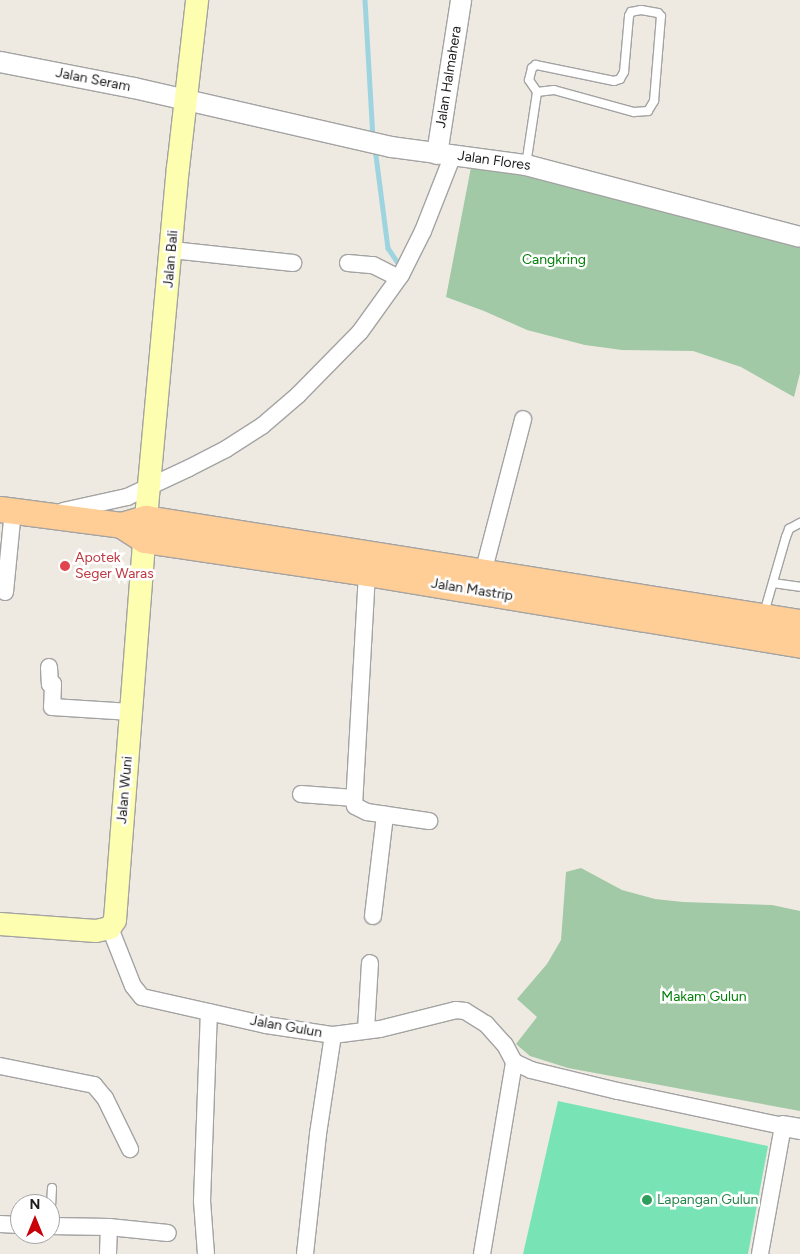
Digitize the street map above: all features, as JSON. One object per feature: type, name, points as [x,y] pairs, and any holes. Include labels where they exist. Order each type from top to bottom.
[{"type":"main road","name":"Jalan Bali","points":[[145,529],[196,0]]},
{"type":"main road","points":[[7,510],[145,529]]},
{"type":"main road","name":"Jalan Mastrip","points":[[145,529],[483,573],[570,596],[800,645]]},
{"type":"main road","name":"Jalan Mastrip","points":[[145,529],[367,573],[570,596],[764,615],[800,622]]},
{"type":"main road","name":"Jalan Wuni","points":[[110,928],[115,920],[145,529]]},
{"type":"main road","points":[[0,924],[83,931],[110,928]]},
{"type":"street","name":"Jalan Halmahera","points":[[445,154],[461,0]]},
{"type":"street","name":"Jalan Seram","points":[[0,62],[186,100]]},
{"type":"street","name":"Jalan Flores","points":[[186,100],[363,142],[526,165],[800,237]]},
{"type":"street","points":[[42,515],[126,497],[148,487],[226,449],[262,426],[298,395],[360,332],[400,277],[412,255],[445,154]]},
{"type":"street","points":[[172,250],[293,263]]},
{"type":"street","points":[[348,263],[373,265],[400,277]]},
{"type":"street","points":[[483,573],[523,418]]},
{"type":"street","points":[[5,592],[7,510]]},
{"type":"street","points":[[367,573],[355,806],[385,815],[429,821]]},
{"type":"street","points":[[49,667],[50,684],[53,684],[52,707],[131,712]]},
{"type":"street","points":[[301,794],[354,798]]},
{"type":"street","points":[[374,916],[385,815]]},
{"type":"street","name":"Jalan Gulun","points":[[110,928],[136,992],[152,1000],[299,1031],[333,1035],[366,1030],[446,1012],[465,1011],[486,1024],[505,1045],[514,1062]]},
{"type":"street","points":[[366,1030],[370,963]]},
{"type":"street","points":[[206,1254],[202,1201],[209,1012]]},
{"type":"street","points":[[305,1254],[318,1134],[333,1035]]},
{"type":"street","points":[[482,1254],[514,1062],[530,1070],[618,1091],[791,1127],[760,1254]]},
{"type":"street","points":[[0,1066],[94,1085],[106,1098],[130,1148]]},
{"type":"street","points":[[60,1226],[109,1227],[168,1233]]},
{"type":"street","points":[[108,1254],[109,1227]]},
{"type":"lane","points":[[526,165],[537,92],[529,80],[532,68],[536,65],[614,81],[620,79],[624,72],[629,16],[631,12],[640,10],[661,16],[654,100],[648,111],[634,112],[554,90],[537,92]]},
{"type":"lane","points":[[764,615],[786,537],[790,528],[800,523]]},
{"type":"lane","points":[[773,583],[800,587]]},
{"type":"lane","points":[[52,1188],[52,1194]]},
{"type":"green space","name":"Cangkring","points":[[472,162],[800,245],[800,373],[794,397],[741,367],[693,351],[622,350],[585,345],[527,330],[446,297]]},
{"type":"green space","name":"Makam Gulun","points":[[581,868],[622,890],[655,899],[683,902],[772,905],[800,911],[800,1111],[568,1068],[530,1056],[516,1044],[537,1017],[517,999],[547,964],[561,940],[566,872]]},
{"type":"green space","name":"Lapangan Gulun","points":[[558,1101],[768,1146],[748,1254],[523,1254]]},
{"type":"waterway","points":[[365,0],[373,138]]},
{"type":"waterway","points":[[375,148],[388,248],[400,266]]},
{"type":"place","name":"Apotek Seger Waras","points":[[65,566]]},
{"type":"place","name":"Lapangan Gulun","points":[[647,1200]]}]
